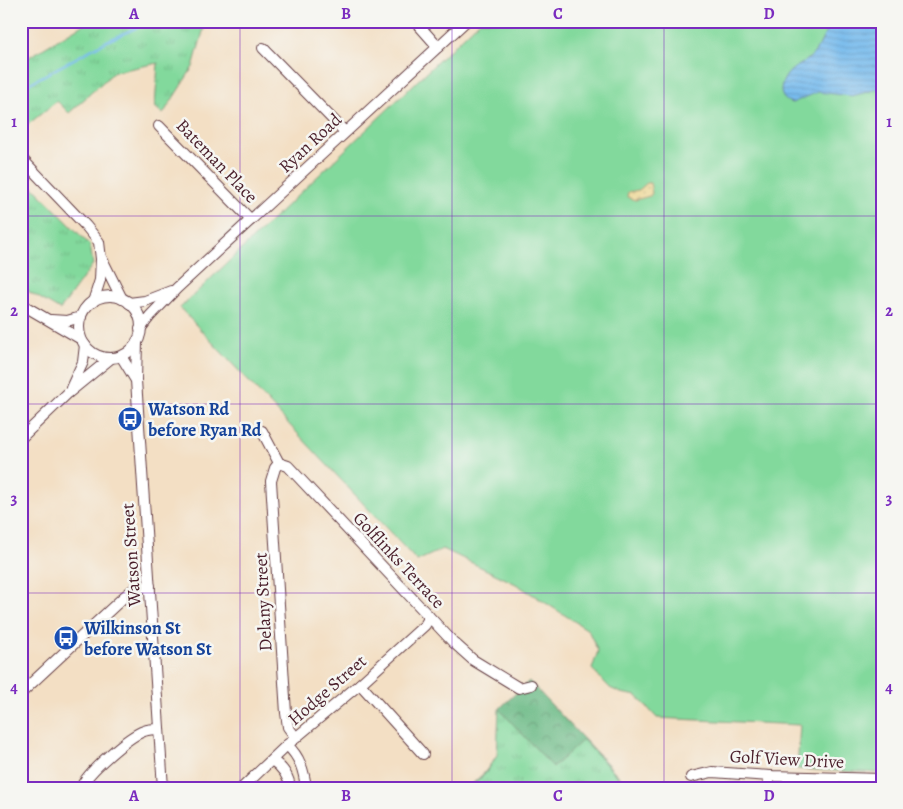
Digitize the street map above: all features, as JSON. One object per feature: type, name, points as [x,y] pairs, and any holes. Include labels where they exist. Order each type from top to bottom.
[{"type":"street","points":[[415,21],[438,47]]},
{"type":"street","name":"Ryan Road","points":[[140,329],[177,288],[466,21]]},
{"type":"street","points":[[264,48],[346,132]]},
{"type":"street","name":"Bateman Place","points":[[159,126],[251,220]]},
{"type":"street","points":[[21,158],[99,242],[101,259],[100,280],[93,302]]},
{"type":"street","points":[[21,438],[68,393],[116,357],[130,350],[137,341],[140,329],[138,314],[125,301],[101,259]]},
{"type":"street","name":"Ryan Road","points":[[125,301],[145,301],[177,288]]},
{"type":"street","points":[[68,393],[83,362],[83,342],[80,332],[81,317],[84,311],[99,298],[107,296],[125,301]]},
{"type":"street","points":[[21,304],[83,342],[96,355],[116,357]]},
{"type":"street","points":[[48,320],[67,321],[81,317]]},
{"type":"street","name":"Watson Street","points":[[137,341],[136,380],[163,788]]},
{"type":"street","name":"Watson Street","points":[[116,357],[136,380]]},
{"type":"street","name":"Golflinks Terrace","points":[[262,431],[279,463],[288,466],[453,642],[473,660],[518,688],[531,686]]},
{"type":"street","name":"Delany Street","points":[[279,463],[275,468],[271,481],[285,704],[288,728],[294,751],[302,765],[306,788]]},
{"type":"street","points":[[21,693],[125,596],[134,589],[150,586]]},
{"type":"street","name":"Hodge Street","points":[[242,788],[425,625],[428,615]]},
{"type":"street","points":[[360,684],[423,754]]},
{"type":"street","points":[[81,788],[88,775],[129,739],[145,730],[160,728]]},
{"type":"street","points":[[272,760],[279,765],[289,778],[290,788]]},
{"type":"street","name":"Golf View Drive","points":[[691,777],[712,772],[771,776],[882,779]]},
{"type":"street","points":[[767,788],[771,776]]},
{"type":"green space","points":[[89,21],[206,21],[193,67],[163,114],[155,107],[158,63],[114,72],[69,113],[57,101],[21,130],[21,62]]},
{"type":"green space","points":[[480,21],[882,21],[882,773],[797,769],[800,725],[657,718],[637,696],[621,693],[610,688],[592,669],[598,651],[588,630],[516,584],[443,549],[417,561],[180,308]]},
{"type":"green space","points":[[21,175],[90,245],[93,264],[60,310],[21,287]]},
{"type":"green space","points":[[529,681],[630,788],[468,788],[485,772],[498,754],[500,708]]},
{"type":"green space","points":[[499,709],[553,767],[583,740],[628,788],[470,788],[486,773],[497,755]]},
{"type":"sand","points":[[647,183],[650,183],[652,193],[650,196],[635,200],[627,197],[628,192],[639,190]]},
{"type":"water","points":[[832,21],[882,21],[882,88],[852,96],[818,92],[792,103],[786,100],[781,92],[785,77],[793,69],[808,60],[815,52]]},
{"type":"waterway","points":[[21,88],[107,41],[151,21]]},
{"type":"place","name":"Watson Rd before Ryan Rd","points":[[130,419]]},
{"type":"place","name":"Wilkinson St before Watson St","points":[[66,638]]}]
